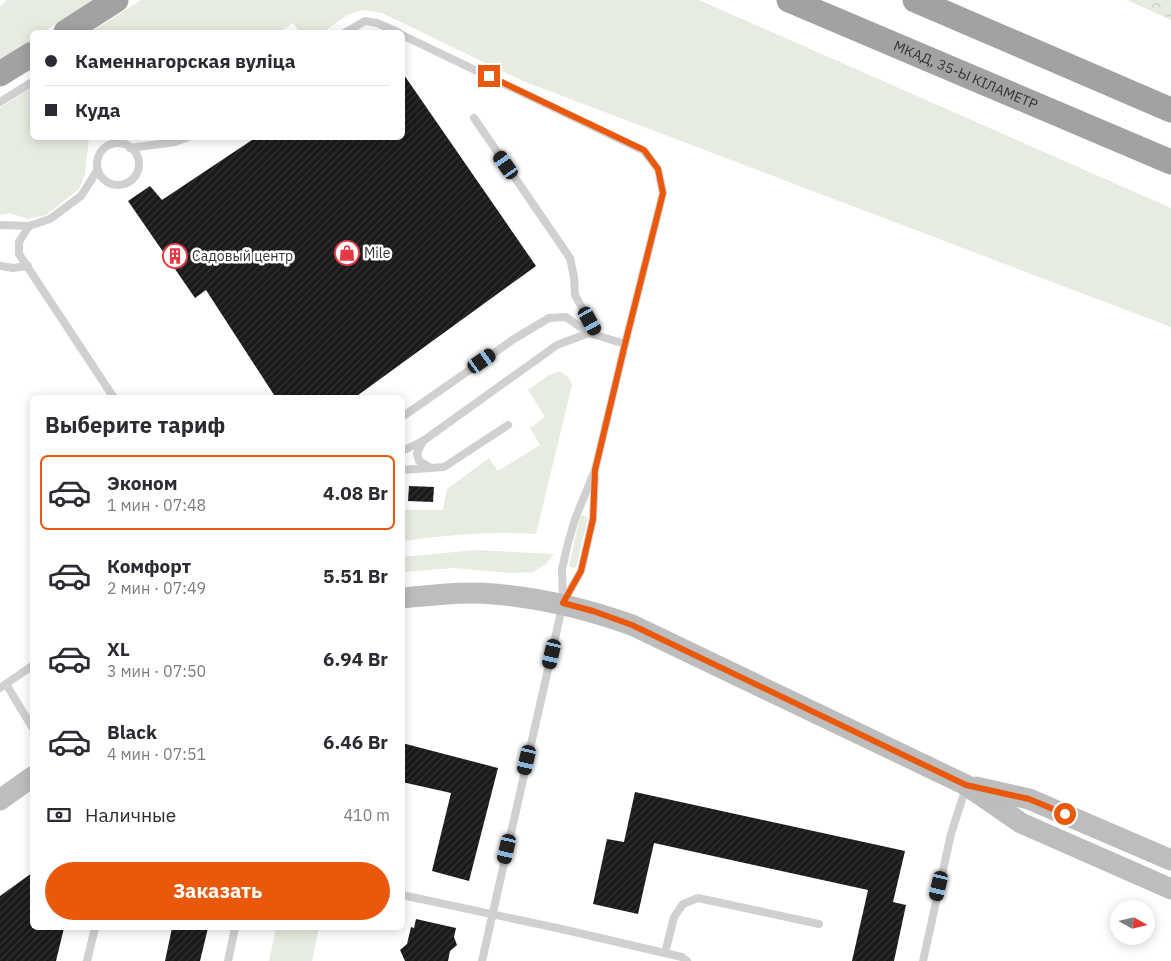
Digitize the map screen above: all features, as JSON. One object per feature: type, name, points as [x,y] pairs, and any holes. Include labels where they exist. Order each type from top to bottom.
[{"type":"highway","name":"МКАД, 35-Ы КІЛАМЕТР","points":[[789,0],[1171,162]]},
{"type":"highway","points":[[915,0],[1167,108]]},
{"type":"highway","points":[[70,30],[110,9]]},
{"type":"highway","points":[[0,74],[30,55]]},
{"type":"main road","points":[[405,598],[440,594],[493,594],[563,603],[632,625],[966,785],[1021,823],[1171,888]]},
{"type":"main road","points":[[0,800],[30,778]]},
{"type":"main road","points":[[966,785],[1029,799],[1171,860]]},
{"type":"lane","points":[[110,9],[126,0]]},
{"type":"lane","points":[[349,30],[365,21],[377,23],[393,30]]},
{"type":"lane","points":[[405,36],[644,150],[658,169],[663,193],[595,470],[575,519],[568,543],[562,569],[563,603],[482,961]]},
{"type":"lane","points":[[0,102],[30,83]]},
{"type":"lane","points":[[474,118],[570,258],[575,295],[593,334]]},
{"type":"lane","points":[[130,148],[180,140]]},
{"type":"lane","points":[[108,141],[122,143],[130,148],[133,149],[139,160],[138,172],[130,182],[119,186],[107,183],[97,171],[96,162],[101,151],[108,141]]},
{"type":"lane","points":[[0,225],[29,226],[50,219],[81,196],[97,171]]},
{"type":"lane","points":[[29,226],[18,242],[20,254],[112,395]]},
{"type":"lane","points":[[0,266],[12,268],[28,266]]},
{"type":"lane","points":[[405,415],[514,339],[549,318],[566,317],[593,334],[625,344]]},
{"type":"lane","points":[[405,449],[423,440],[558,345],[593,334]]},
{"type":"lane","points":[[405,470],[444,467],[508,425]]},
{"type":"lane","points":[[423,440],[417,453],[419,461],[431,468]]},
{"type":"lane","points":[[563,603],[581,571],[593,519],[595,470]]},
{"type":"lane","points":[[30,667],[3,686],[30,724]]},
{"type":"lane","points":[[923,961],[951,834],[966,785]]},
{"type":"lane","points":[[405,896],[665,953],[682,957],[686,961]]},
{"type":"lane","points":[[665,953],[674,917],[683,904],[698,898],[819,924]]},
{"type":"lane","points":[[87,961],[94,930]]},
{"type":"lane","points":[[228,961],[235,930]]},
{"type":"green space","points":[[7,0],[95,0],[46,30],[30,30],[30,40],[0,60],[0,7]]},
{"type":"green space","points":[[141,0],[699,0],[1171,208],[1171,327],[523,81],[382,13],[362,10],[349,14],[326,30],[298,30],[293,23],[282,30],[94,30]]},
{"type":"green space","points":[[1127,0],[1171,0],[1171,20]]},
{"type":"green space","points":[[30,88],[30,140],[89,140],[85,174],[79,189],[46,215],[28,219],[10,213],[0,215],[0,108]]},
{"type":"green space","points":[[560,371],[569,378],[572,385],[536,534],[469,534],[405,541],[405,510],[443,510],[447,489],[489,458],[498,471],[540,445],[530,428],[545,417],[528,390],[549,375]]},
{"type":"green space","points":[[583,515],[588,518],[576,567],[573,568],[569,566],[580,516]]},
{"type":"green space","points":[[475,550],[554,554],[546,564],[533,572],[510,573],[453,568],[405,572],[405,557]]},
{"type":"green space","points":[[276,930],[319,930],[312,961],[269,961]]},
{"type":"building","points":[[405,76],[536,266],[358,395],[274,395],[206,290],[195,298],[128,201],[150,186],[162,200],[252,140],[405,140]]},
{"type":"building","points":[[409,486],[434,487],[433,502],[408,501]]},
{"type":"building","points":[[405,744],[498,768],[469,881],[432,871],[451,793],[405,783]]},
{"type":"building","points":[[635,792],[905,851],[893,902],[906,905],[894,961],[852,961],[868,890],[654,843],[638,914],[593,904],[607,839],[624,842]]},
{"type":"building","points":[[30,874],[30,930],[64,930],[56,961],[0,961],[0,896]]},
{"type":"building","points":[[416,919],[456,928],[454,937],[457,945],[450,951],[448,961],[405,961],[400,950],[407,944],[411,927],[414,928]]},
{"type":"building","points":[[172,930],[208,930],[200,961],[165,961]]},
{"type":"place","name":"Mile","points":[[347,253]]},
{"type":"place","name":"Садовый центр","points":[[175,256]]},
{"type":"route","points":[[489,76],[644,150],[658,169],[663,193],[595,470],[593,519],[581,571],[563,603],[632,625],[966,785],[1029,799],[1065,814]]}]
